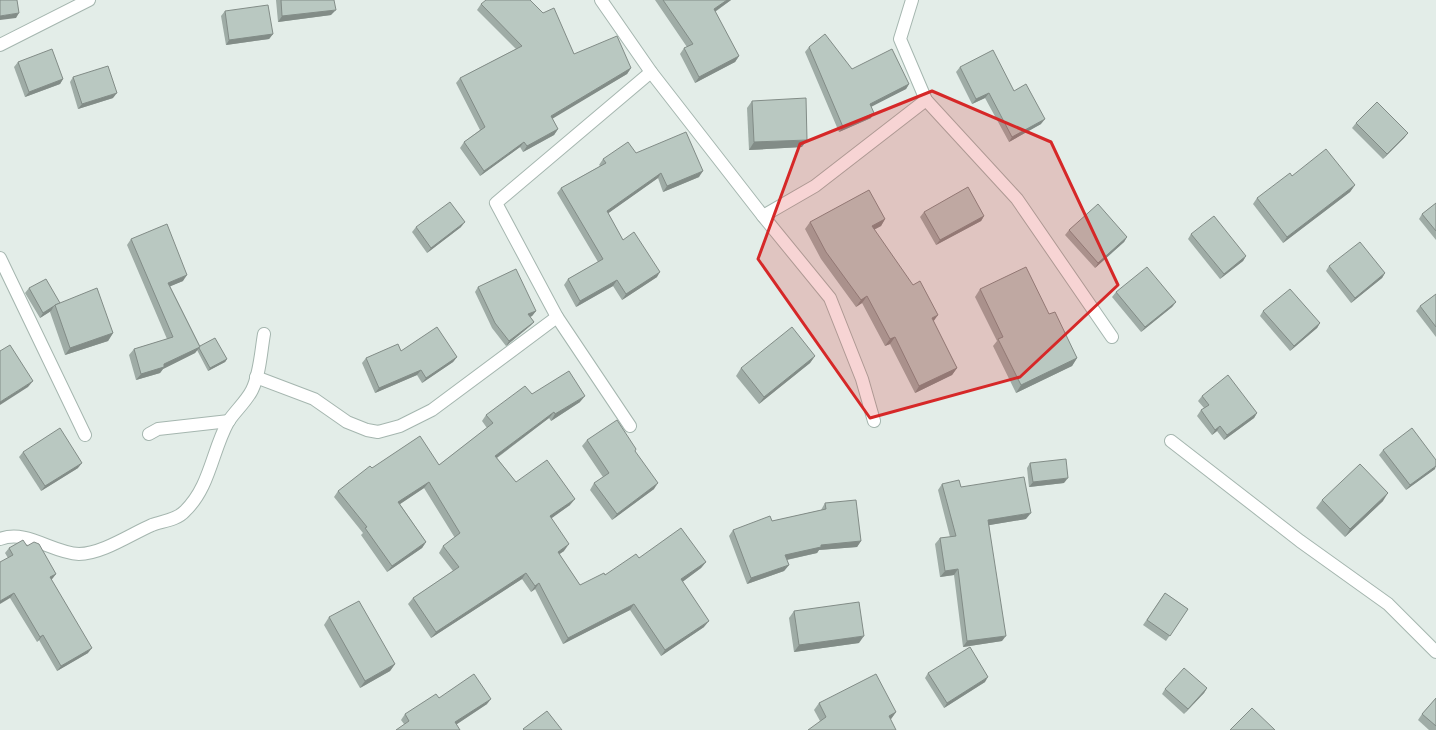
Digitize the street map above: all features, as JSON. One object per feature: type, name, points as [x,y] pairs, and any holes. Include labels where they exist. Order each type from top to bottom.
[{"type":"street","points":[[0,45],[89,0]]},
{"type":"street","points":[[601,0],[651,72],[762,216],[830,298],[862,379],[874,422]]},
{"type":"street","points":[[912,0],[900,39],[926,100],[1017,199],[1112,337]]},
{"type":"street","points":[[630,426],[557,317],[496,203],[651,72]]},
{"type":"street","points":[[762,216],[815,186],[926,100]]},
{"type":"street","points":[[0,258],[86,435]]},
{"type":"street","points":[[256,377],[314,399],[347,422],[367,430],[378,432],[400,426],[432,410],[557,317]]},
{"type":"street","points":[[0,539],[8,536],[26,538],[66,552],[80,554],[111,546],[135,533],[184,513],[203,488],[212,457],[229,420],[252,390],[264,334]]},
{"type":"street","points":[[149,434],[158,429],[229,420]]},
{"type":"street","points":[[1171,441],[1300,541],[1388,604],[1436,652]]},
{"type":"highlighted area","points":[[932,91],[1051,142],[1118,285],[1020,377],[870,418],[758,259],[800,144]]},
{"type":"building","points":[[0,0],[17,0],[19,13],[0,16]]},
{"type":"building","points":[[281,0],[334,0],[336,10],[282,16]]},
{"type":"building","points":[[486,0],[530,0],[543,13],[554,8],[574,54],[617,36],[631,68],[551,116],[558,129],[527,146],[524,142],[484,171],[464,142],[485,127],[460,78],[522,46],[481,4]]},
{"type":"building","points":[[663,0],[727,0],[714,9],[739,56],[699,77],[684,48],[693,44]]},
{"type":"building","points":[[268,5],[273,34],[229,40],[225,11]]},
{"type":"building","points":[[825,34],[852,69],[892,49],[909,84],[870,104],[874,113],[843,127],[809,47]]},
{"type":"building","points":[[52,49],[63,79],[29,92],[18,62]]},
{"type":"building","points":[[993,50],[1014,91],[1026,84],[1045,119],[1012,137],[989,93],[976,99],[960,67]]},
{"type":"building","points":[[108,66],[117,93],[82,104],[73,77]]},
{"type":"building","points":[[806,98],[807,140],[754,142],[752,101]]},
{"type":"building","points":[[1377,102],[1408,133],[1387,154],[1356,123]]},
{"type":"building","points":[[686,132],[703,171],[667,186],[661,173],[607,211],[623,240],[634,232],[660,272],[626,294],[617,280],[580,301],[568,279],[603,259],[561,188],[606,163],[603,159],[628,142],[636,153]]},
{"type":"building","points":[[1326,149],[1355,185],[1287,237],[1257,198],[1290,173],[1292,176]]},
{"type":"building","points":[[968,187],[984,216],[940,240],[924,212]]},
{"type":"building","points":[[869,190],[885,219],[872,226],[913,285],[920,281],[938,315],[932,318],[957,368],[919,386],[895,337],[890,339],[867,296],[861,300],[826,252],[810,222]]},
{"type":"building","points":[[450,202],[465,222],[431,248],[416,227]]},
{"type":"building","points":[[1436,203],[1436,231],[1422,214]]},
{"type":"building","points":[[1098,204],[1127,237],[1098,263],[1069,230]]},
{"type":"building","points":[[1214,216],[1246,256],[1224,274],[1191,234]]},
{"type":"building","points":[[167,224],[187,275],[168,283],[200,347],[164,364],[164,367],[141,374],[134,349],[173,337],[131,239]]},
{"type":"building","points":[[1360,242],[1385,273],[1355,298],[1329,266]]},
{"type":"building","points":[[1026,267],[1049,314],[1055,312],[1077,358],[1021,385],[998,339],[1003,337],[980,289]]},
{"type":"building","points":[[1147,267],[1176,302],[1145,327],[1116,292]]},
{"type":"building","points":[[516,269],[536,311],[528,314],[534,322],[509,341],[495,323],[478,287]]},
{"type":"building","points":[[46,279],[60,303],[43,313],[29,288]]},
{"type":"building","points":[[97,288],[113,333],[70,348],[55,305]]},
{"type":"building","points":[[1290,289],[1320,323],[1294,346],[1263,311]]},
{"type":"building","points":[[1436,294],[1436,327],[1420,306]]},
{"type":"building","points":[[437,327],[457,357],[426,378],[421,370],[379,388],[366,358],[398,344],[401,351]]},
{"type":"building","points":[[792,327],[815,356],[764,397],[741,368]]},
{"type":"building","points":[[215,338],[227,359],[210,368],[199,348]]},
{"type":"building","points":[[10,345],[33,381],[0,402],[0,351]]},
{"type":"building","points":[[569,371],[585,396],[555,414],[554,412],[495,456],[516,482],[547,460],[575,499],[550,516],[569,544],[558,552],[580,585],[604,573],[605,575],[636,554],[639,558],[681,528],[706,562],[681,579],[709,621],[665,650],[634,604],[568,638],[539,583],[535,586],[526,573],[436,632],[413,598],[459,567],[443,546],[460,533],[429,482],[398,502],[426,542],[392,566],[365,528],[367,527],[338,491],[370,466],[372,468],[420,436],[439,465],[493,423],[486,415],[525,386],[532,394]]},
{"type":"building","points":[[1228,375],[1257,413],[1227,435],[1220,426],[1215,430],[1201,410],[1209,405],[1202,396]]},
{"type":"building","points":[[617,420],[636,449],[635,451],[658,483],[617,514],[594,483],[609,473],[587,440]]},
{"type":"building","points":[[60,428],[82,463],[45,486],[23,452]]},
{"type":"building","points":[[1412,428],[1436,460],[1436,466],[1410,485],[1383,450]]},
{"type":"building","points":[[1066,459],[1068,478],[1033,482],[1030,463]]},
{"type":"building","points":[[1360,464],[1388,493],[1350,529],[1322,500]]},
{"type":"building","points":[[1024,477],[1031,513],[988,520],[1006,636],[967,641],[958,569],[945,571],[940,538],[956,536],[942,484],[959,480],[961,487]]},
{"type":"building","points":[[856,500],[861,541],[821,545],[821,547],[785,555],[789,565],[751,578],[733,530],[770,516],[772,521],[826,509],[825,503]]},
{"type":"building","points":[[23,540],[27,546],[34,542],[39,544],[56,574],[50,577],[92,648],[61,666],[43,635],[40,637],[14,593],[0,601],[0,562],[13,555],[9,548]]},
{"type":"building","points":[[1165,593],[1188,609],[1170,636],[1147,620]]},
{"type":"building","points":[[359,601],[395,664],[365,681],[329,617]]},
{"type":"building","points":[[859,602],[864,636],[799,645],[794,611]]},
{"type":"building","points":[[970,647],[988,677],[947,703],[928,673]]},
{"type":"building","points":[[1184,668],[1207,688],[1188,709],[1165,689]]},
{"type":"building","points":[[474,674],[491,699],[455,722],[460,730],[396,730],[409,721],[405,714],[436,694],[439,698]]},
{"type":"building","points":[[876,674],[896,712],[889,716],[896,730],[808,730],[826,717],[819,703]]},
{"type":"building","points":[[1436,698],[1436,726],[1422,714]]},
{"type":"building","points":[[1252,708],[1275,730],[1230,730]]},
{"type":"building","points":[[547,711],[562,730],[523,729]]}]
